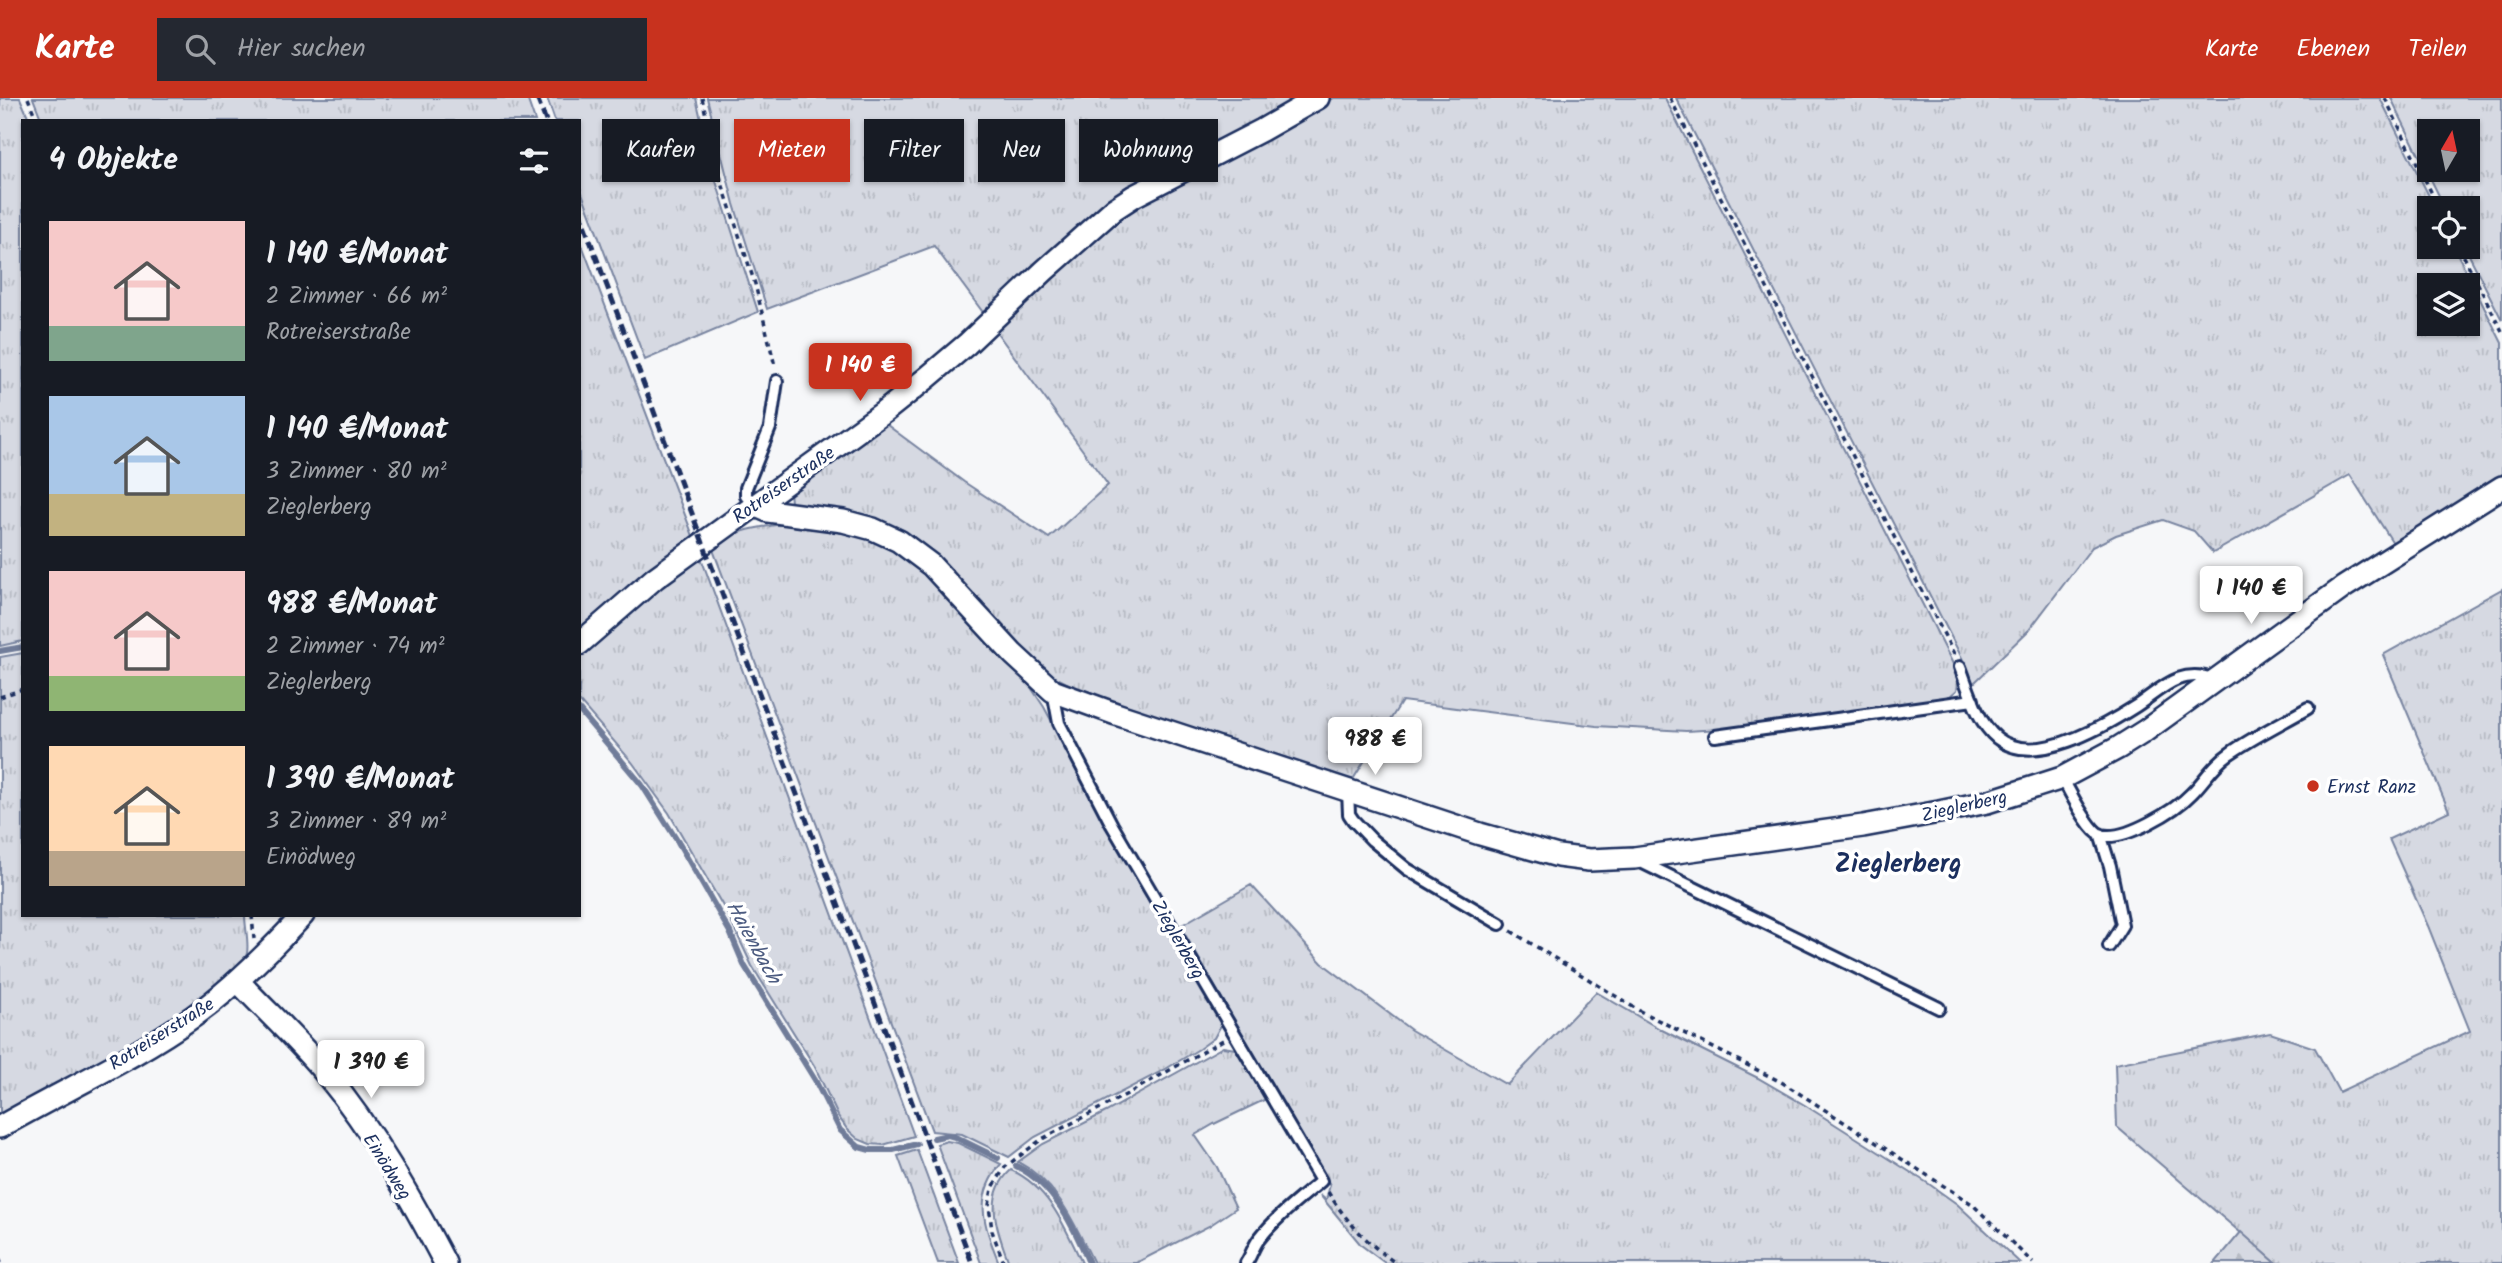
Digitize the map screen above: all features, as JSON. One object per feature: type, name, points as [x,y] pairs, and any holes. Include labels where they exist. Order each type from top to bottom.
[{"type":"street","name":"Rotreiserstraße","points":[[581,642],[655,578],[884,412],[986,326],[1095,225],[1124,202],[1318,98]]},
{"type":"street","name":"Zieglerberg","points":[[754,505],[768,511],[843,521],[873,529],[900,541],[931,565],[1013,654],[1053,691],[1084,704],[1480,834],[1558,856],[1589,860],[1634,858],[1863,826],[1998,799],[2062,778],[2118,748],[2344,587],[2502,487]]},
{"type":"street","name":"Rotreiserstraße","points":[[0,1128],[170,1032],[238,981],[301,917]]},
{"type":"street","name":"Einödweg","points":[[238,981],[304,1049],[343,1096],[395,1174],[445,1263]]},
{"type":"lane","points":[[754,505],[746,496],[746,488],[770,428],[777,381]]},
{"type":"lane","points":[[1960,667],[1982,719],[1996,738],[2012,747],[2029,749],[2052,746],[2081,736],[2187,675],[2199,674],[2213,679]]},
{"type":"lane","name":"Zieglerberg","points":[[1053,691],[1059,723],[1112,825],[1321,1181]]},
{"type":"lane","points":[[1715,736],[1973,700]]},
{"type":"lane","points":[[2062,778],[2092,827],[2100,834],[2110,836],[2129,832],[2182,802],[2228,754],[2308,708]]},
{"type":"lane","points":[[1348,791],[1349,814],[1372,840],[1407,869],[1500,924]]},
{"type":"lane","points":[[2100,834],[2110,866],[2122,925],[2109,946]]},
{"type":"lane","points":[[1634,858],[1940,1008]]},
{"type":"lane","points":[[1246,1263],[1251,1249],[1261,1236],[1321,1181]]},
{"type":"path","points":[[27,98],[36,119]]},
{"type":"path","points":[[702,98],[721,180],[768,330],[777,381]]},
{"type":"path","points":[[1670,98],[1960,667]]},
{"type":"path","points":[[2385,98],[2433,196]]},
{"type":"path","points":[[2465,259],[2502,331]]},
{"type":"path","points":[[0,697],[21,691]]},
{"type":"path","points":[[1500,924],[1638,1010],[1783,1083],[1972,1205],[2033,1263]]},
{"type":"path","points":[[1004,1263],[992,1231],[989,1205],[995,1183],[1013,1159],[1042,1139],[1132,1092],[1234,1033]]},
{"type":"path","points":[[1321,1181],[1355,1228],[1377,1250],[1396,1263]]},
{"type":"green space","points":[[0,98],[20,98],[29,119],[21,119],[21,641],[0,646]]},
{"type":"green space","points":[[33,98],[527,98],[534,119],[41,119]]},
{"type":"green space","points":[[547,98],[696,98],[701,119],[602,119],[602,182],[716,182],[758,312],[645,360],[581,190],[581,119],[554,119]]},
{"type":"green space","points":[[707,98],[1302,98],[1218,142],[1218,119],[1079,119],[1079,182],[1142,182],[985,315],[934,246],[767,309],[720,149],[720,119],[712,119]]},
{"type":"green space","points":[[1334,98],[1665,98],[1953,664],[1959,678],[1957,690],[1950,696],[1926,702],[1738,728],[1686,731],[1596,726],[1402,701],[1352,781],[1082,691],[1055,677],[1034,661],[946,568],[791,502],[790,492],[879,425],[887,425],[964,482],[1049,538],[1108,485],[995,330],[1121,215],[1182,182],[1218,182],[1218,162]]},
{"type":"green space","points":[[1676,98],[2380,98],[2417,172],[2417,182],[2422,182],[2429,196],[2417,196],[2417,259],[2460,259],[2467,273],[2417,273],[2417,336],[2480,336],[2480,299],[2502,343],[2502,476],[2393,543],[2350,475],[2213,553],[2194,531],[2163,520],[2116,535],[2092,547],[2029,630],[1973,684]]},
{"type":"green space","points":[[2391,98],[2502,98],[2502,320],[2471,259],[2480,259],[2480,196],[2439,196],[2432,182],[2480,182],[2480,119],[2417,119],[2417,151]]},
{"type":"green space","points":[[581,242],[693,536],[581,628]]},
{"type":"green space","points":[[776,525],[816,525],[873,537],[921,567],[1028,683],[1219,1016],[1221,1025],[1214,1038],[1164,1070],[1035,1137],[1009,1157],[962,1134],[932,1131],[712,547],[743,532]]},
{"type":"green space","points":[[700,555],[914,1136],[883,1145],[870,1144],[858,1139],[847,1129],[815,1067],[752,966],[728,915],[669,813],[632,762],[581,703],[581,655]]},
{"type":"green space","points":[[2502,589],[2502,1263],[2276,1263],[2117,1127],[2115,1064],[2270,1033],[2315,1048],[2339,1092],[2470,1031],[2428,926],[2389,839],[2449,811],[2383,655]]},
{"type":"green space","points":[[21,653],[21,917],[245,917],[247,953],[236,971],[177,1016],[95,1065],[0,1116],[0,657]]},
{"type":"green space","points":[[1251,885],[1322,963],[1411,1030],[1507,1085],[1596,992],[1660,1029],[1758,1078],[1929,1184],[1957,1204],[2020,1263],[1385,1263],[1361,1245],[1320,1195],[1326,1200],[1330,1185],[1180,926]]},
{"type":"green space","points":[[1223,1047],[1235,1049],[1239,1053],[1266,1099],[1195,1135],[1217,1167],[1236,1208],[1209,1226],[1136,1263],[1094,1263],[1072,1219],[1055,1193],[1044,1181],[1018,1162],[1043,1144]]},
{"type":"green space","points":[[947,1141],[958,1143],[1001,1164],[986,1189],[984,1201],[986,1225],[999,1263],[981,1263],[937,1144]]},
{"type":"green space","points":[[917,1150],[959,1263],[938,1263],[898,1156]]},
{"type":"green space","points":[[1011,1170],[1024,1177],[1046,1197],[1082,1263],[1009,1263],[997,1227],[995,1203],[1002,1180]]},
{"type":"green space","points":[[2241,1232],[2276,1263],[2215,1263]]},
{"type":"waterway","name":"Haienbach","points":[[0,651],[21,647]]},
{"type":"waterway","name":"Haienbach","points":[[581,712],[642,785],[678,842],[730,932],[744,965],[815,1080],[840,1130],[859,1147],[870,1150],[893,1150],[917,1144]]},
{"type":"waterway","name":"Haienbach","points":[[934,1138],[948,1135],[955,1137],[998,1158]]},
{"type":"waterway","name":"Haienbach","points":[[1016,1166],[1041,1184],[1061,1207],[1089,1263]]},
{"type":"railway","points":[[537,98],[545,119]]},
{"type":"railway","points":[[581,216],[972,1263]]},
{"type":"place","name":"Ernst Ranz","points":[[2313,786]]},
{"type":"district","name":"Zieglerberg","points":[[1898,863]]}]
